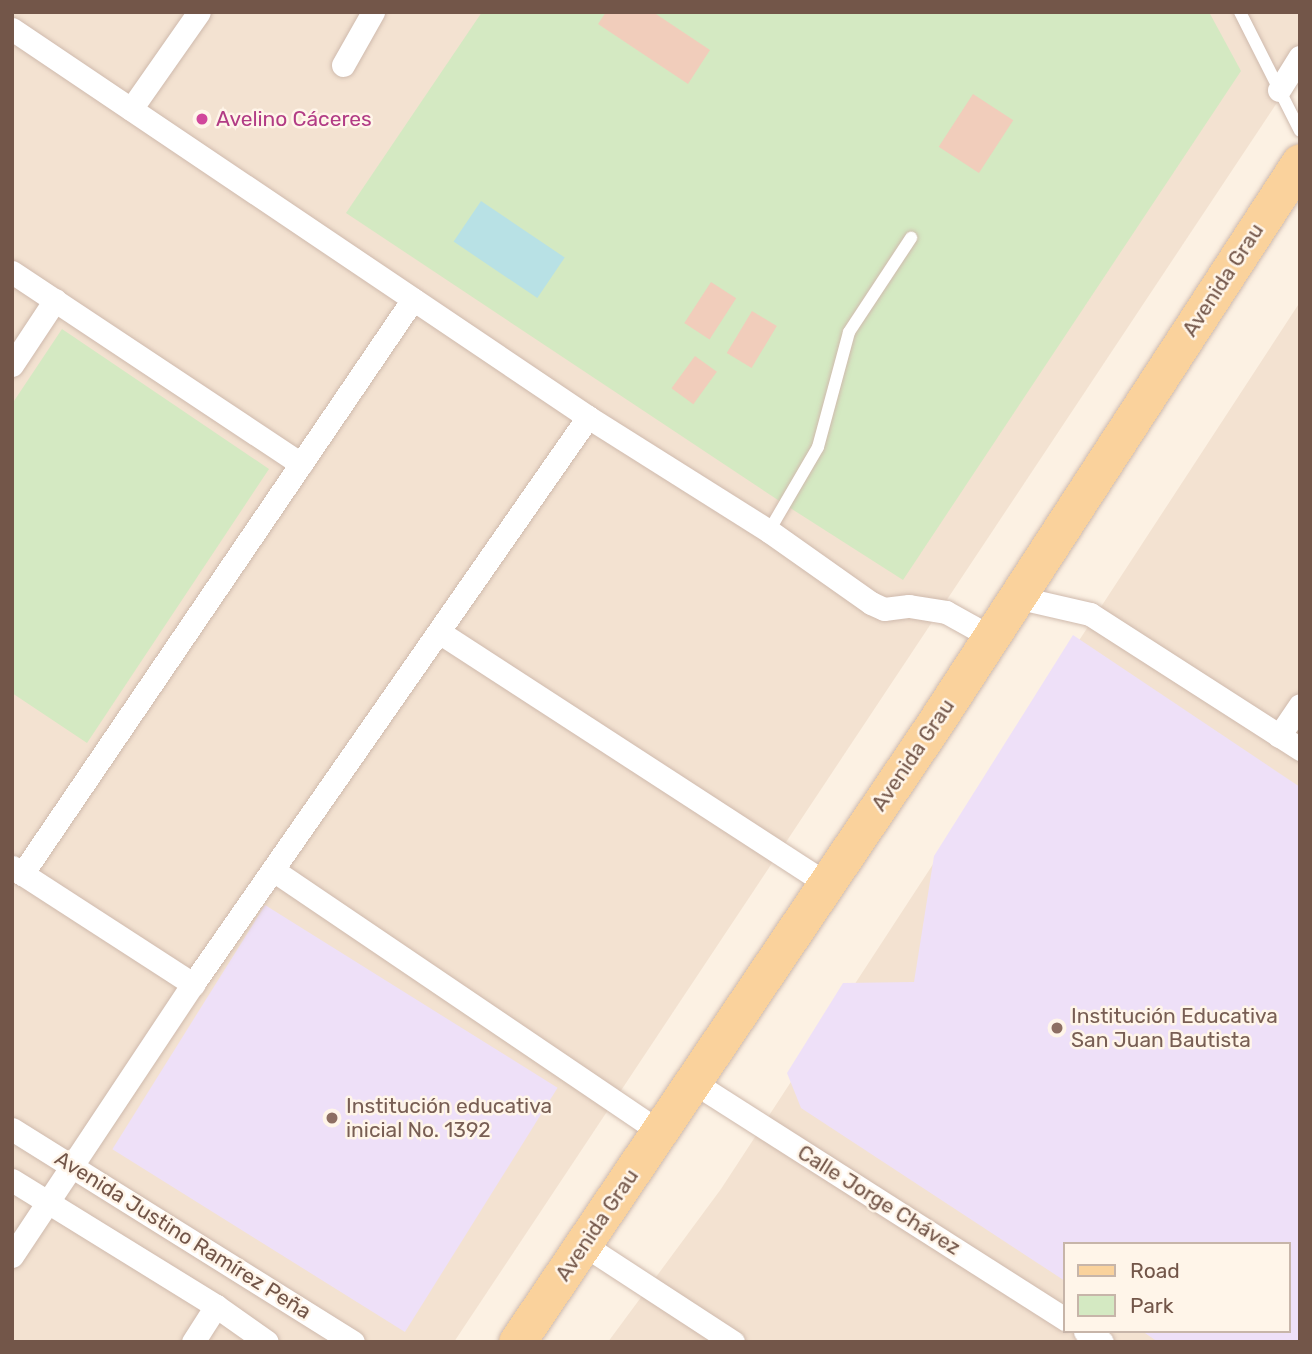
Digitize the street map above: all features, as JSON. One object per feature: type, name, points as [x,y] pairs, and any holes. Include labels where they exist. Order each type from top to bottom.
[{"type":"main road","name":"Avenida Grau","points":[[517,1342],[827,884],[1300,162]]},
{"type":"street","points":[[131,109],[199,12]]},
{"type":"street","points":[[343,65],[373,12]]},
{"type":"street","points":[[12,29],[588,417],[769,531],[871,603],[884,608],[909,606],[946,612],[991,636]]},
{"type":"street","points":[[1279,90],[1300,57]]},
{"type":"street","points":[[12,272],[301,464]]},
{"type":"street","points":[[193,984],[17,871],[413,299]]},
{"type":"street","points":[[12,365],[55,300]]},
{"type":"street","points":[[12,1256],[50,1203],[193,984],[588,417]]},
{"type":"street","points":[[1016,597],[1090,614],[1300,749]]},
{"type":"street","points":[[439,632],[827,884]]},
{"type":"street","points":[[1279,736],[1300,705]]},
{"type":"street","points":[[273,870],[660,1132]]},
{"type":"street","name":"Calle Jorge Chávez","points":[[693,1082],[1064,1318]]},
{"type":"street","name":"Avenida Justino Ramírez Peña","points":[[12,1129],[353,1342]]},
{"type":"street","name":"Avenida Justino Ramírez Peña","points":[[12,1180],[216,1306],[267,1342]]},
{"type":"street","points":[[584,1245],[733,1342]]},
{"type":"street","points":[[194,1342],[216,1306]]},
{"type":"lane","points":[[1240,12],[1300,131]]},
{"type":"lane","points":[[769,531],[818,447],[849,331],[911,238]]},
{"type":"shaded area","points":[[12,12],[1300,12],[1300,68],[454,1342],[12,1342]]},
{"type":"shaded area","name":"Institución Educativa San Juan Bautista","points":[[1300,302],[1300,1342],[608,1342],[721,1189]]},
{"type":"shaded area","name":"Institución Educativa San Juan Bautista","points":[[1073,635],[1300,787],[1300,1342],[1158,1342],[1145,1333],[1291,1333],[1291,1242],[1064,1242],[1064,1280],[801,1108],[787,1073],[843,983],[914,982],[934,856]]},
{"type":"shaded area","name":"Institución educativa inicial No. 1392","points":[[265,905],[558,1088],[405,1332],[112,1149]]},
{"type":"green space","points":[[482,12],[1209,12],[1241,71],[903,580],[346,213]]},
{"type":"green space","points":[[62,329],[269,469],[87,743],[12,693],[12,404]]},
{"type":"water","points":[[481,201],[565,257],[537,298],[454,242]]},
{"type":"building","points":[[606,12],[653,12],[710,50],[688,84],[598,24]]},
{"type":"building","points":[[973,94],[1013,120],[979,173],[939,147]]},
{"type":"building","points":[[711,282],[736,298],[709,339],[684,323]]},
{"type":"building","points":[[752,311],[777,326],[752,368],[727,353]]},
{"type":"building","points":[[695,356],[717,372],[693,404],[671,388]]},
{"type":"place","name":"Avelino Cáceres","points":[[202,119]]},
{"type":"place","name":"Institución Educativa San Juan Bautista","points":[[1057,1028]]},
{"type":"place","name":"Institución educativa inicial No. 1392","points":[[332,1118]]}]
